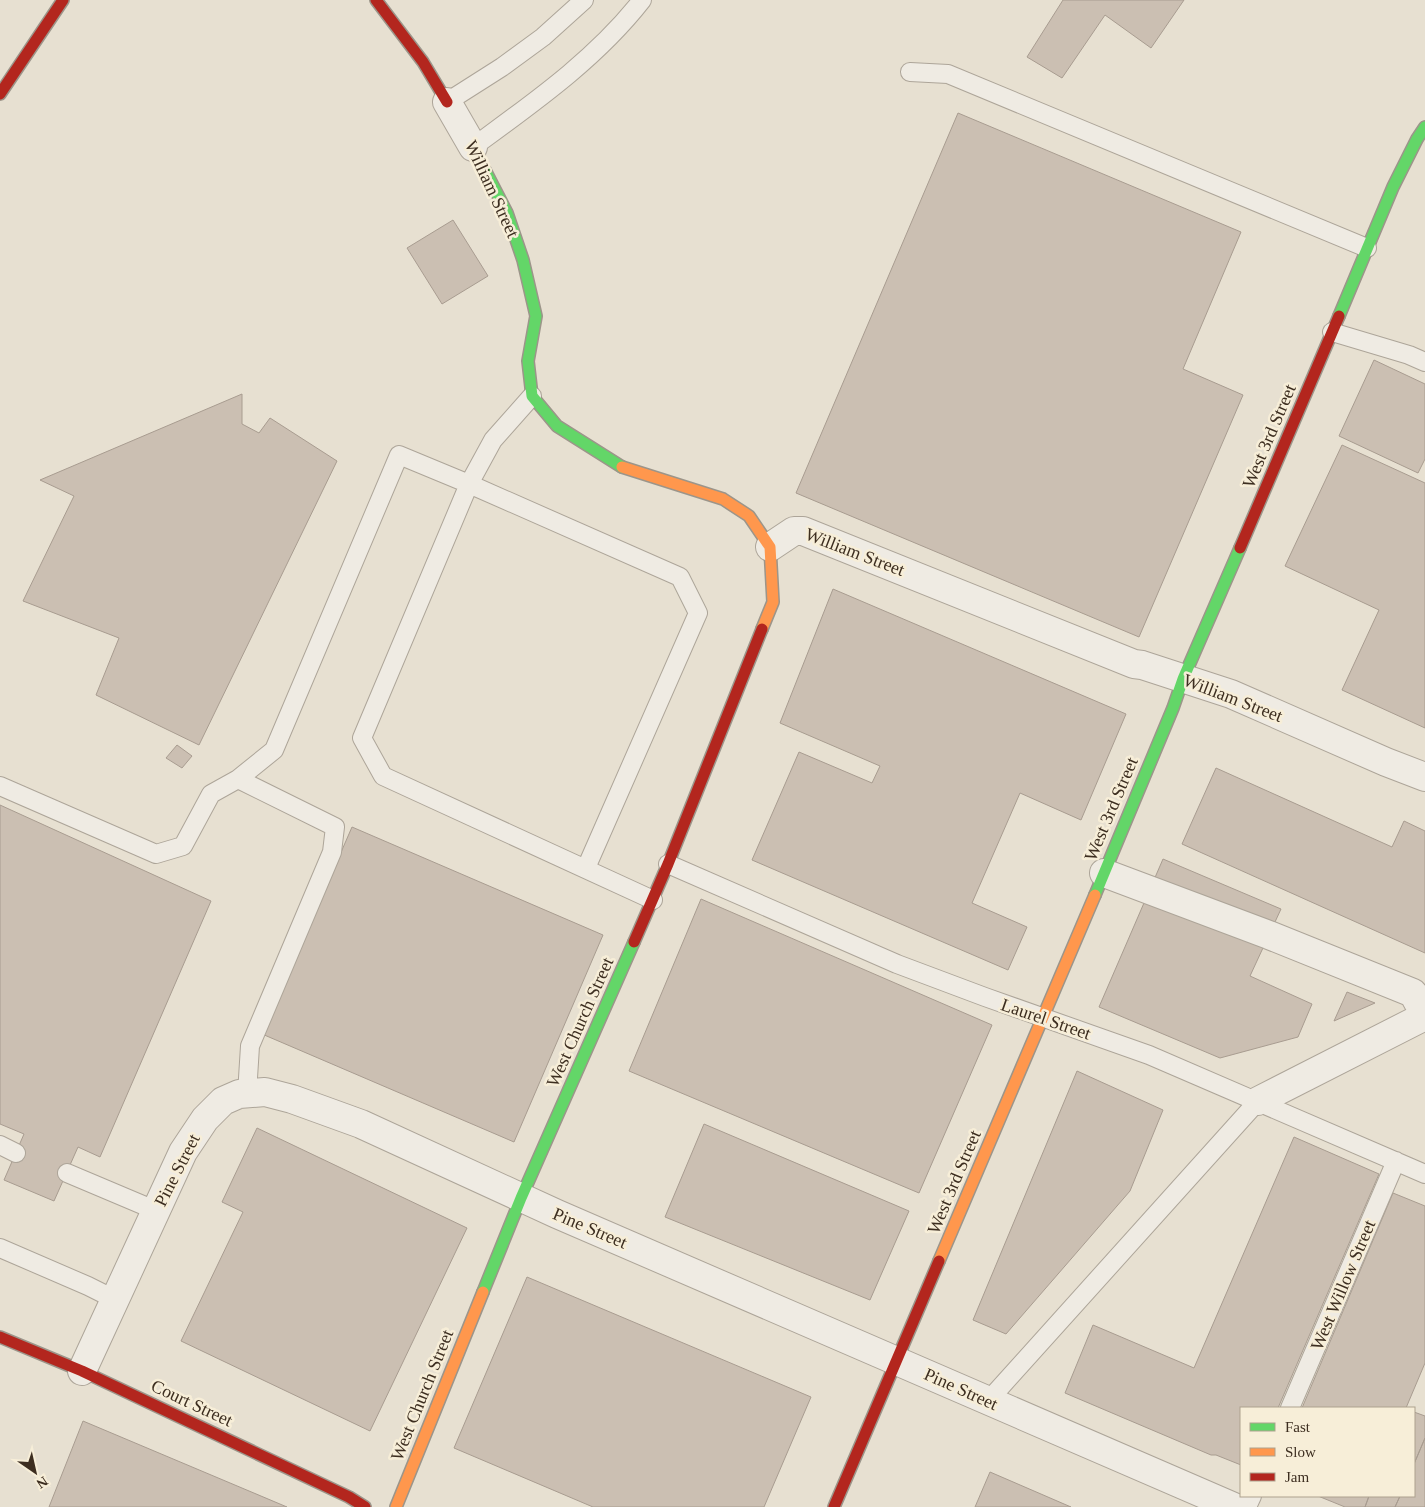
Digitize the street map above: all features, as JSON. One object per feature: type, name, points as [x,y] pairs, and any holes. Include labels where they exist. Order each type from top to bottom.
[{"type":"street","points":[[0,94],[63,0]]},
{"type":"street","name":"William Street","points":[[376,0],[424,62],[473,147],[507,213],[525,269],[536,316],[528,361],[532,396]]},
{"type":"street","points":[[38,39],[68,13]]},
{"type":"street","name":"West 3rd Street","points":[[834,1507],[1044,1018],[1173,708],[1183,679],[1367,248],[1417,139],[1425,127]]},
{"type":"street","points":[[532,396],[556,426],[626,468],[723,499],[749,516],[770,547]]},
{"type":"street","name":"William Street","points":[[770,547],[794,531],[803,531],[1134,664],[1231,694],[1386,762],[1425,777]]},
{"type":"street","name":"West Church Street","points":[[396,1507],[521,1198],[668,864],[773,602],[770,547]]},
{"type":"street","points":[[1104,873],[1269,935],[1413,993],[1425,1015],[1258,1101]]},
{"type":"street","name":"Pine Street","points":[[82,1371],[183,1152],[205,1119],[223,1101],[239,1094],[265,1092],[292,1099],[361,1124],[521,1198],[1234,1507]]},
{"type":"street","name":"Court Street","points":[[0,1337],[82,1371],[350,1496],[365,1507]]},
{"type":"lane","points":[[447,102],[502,67],[543,37],[584,0]]},
{"type":"lane","points":[[473,147],[551,89],[593,52],[642,0]]},
{"type":"lane","points":[[910,72],[948,74],[1367,248]]},
{"type":"lane","points":[[1332,332],[1409,355],[1425,362]]},
{"type":"lane","points":[[532,396],[493,440],[469,484],[362,738],[383,776],[652,900]]},
{"type":"lane","points":[[0,786],[156,854],[183,846],[211,794],[238,779],[274,750],[399,455],[469,484],[680,578],[698,613],[586,868]]},
{"type":"lane","points":[[238,779],[335,827],[332,852],[250,1046],[247,1094]]},
{"type":"lane","name":"Laurel Street","points":[[668,864],[897,964],[985,998],[1149,1055],[1425,1174]]},
{"type":"lane","points":[[988,1401],[1258,1101]]},
{"type":"lane","name":"West Willow Street","points":[[1290,1407],[1396,1161]]},
{"type":"lane","points":[[66,1173],[157,1211]]},
{"type":"lane","points":[[0,1248],[116,1300]]},
{"type":"building","points":[[1063,0],[1184,0],[1151,48],[1105,15],[1062,78],[1027,57]]},
{"type":"building","points":[[958,113],[1241,232],[1183,369],[1243,395],[1139,637],[796,493]]},
{"type":"building","points":[[453,220],[488,276],[442,304],[407,248]]},
{"type":"building","points":[[1374,360],[1425,384],[1425,459],[1418,473],[1339,436]]},
{"type":"building","points":[[242,394],[242,424],[259,433],[270,418],[337,461],[199,745],[96,695],[119,638],[23,601],[74,496],[40,480]]},
{"type":"building","points":[[1342,445],[1425,483],[1425,728],[1342,690],[1379,610],[1285,566]]},
{"type":"building","points":[[833,589],[1126,714],[1081,820],[1020,793],[972,903],[1027,927],[1008,970],[752,860],[799,752],[872,783],[880,766],[780,723]]},
{"type":"building","points":[[177,745],[192,756],[182,768],[166,758]]},
{"type":"building","points":[[1216,768],[1392,847],[1404,821],[1425,831],[1425,953],[1182,844]]},
{"type":"building","points":[[0,805],[211,901],[100,1157],[78,1147],[54,1201],[4,1180],[24,1134],[0,1124]]},
{"type":"building","points":[[352,827],[603,935],[514,1142],[262,1034]]},
{"type":"building","points":[[1163,859],[1281,909],[1250,976],[1312,1004],[1298,1037],[1220,1058],[1099,1007]]},
{"type":"building","points":[[701,899],[992,1025],[919,1193],[629,1071]]},
{"type":"building","points":[[1347,992],[1375,1003],[1334,1021]]},
{"type":"building","points":[[1077,1071],[1163,1110],[1130,1191],[1006,1334],[973,1320]]},
{"type":"building","points":[[704,1124],[909,1211],[870,1300],[665,1217]]},
{"type":"building","points":[[257,1128],[467,1228],[370,1431],[181,1341],[243,1212],[222,1202]]},
{"type":"building","points":[[1294,1137],[1379,1174],[1278,1407],[1240,1407],[1240,1465],[1216,1455],[1211,1455],[1065,1393],[1093,1325],[1194,1368]]},
{"type":"building","points":[[1393,1193],[1425,1206],[1425,1363],[1406,1407],[1302,1407]]},
{"type":"building","points":[[527,1277],[811,1397],[764,1507],[593,1507],[454,1448]]},
{"type":"building","points":[[1415,1412],[1425,1416],[1425,1438],[1415,1462]]},
{"type":"building","points":[[83,1421],[287,1507],[49,1507]]},
{"type":"building","points":[[1425,1438],[1425,1507],[1395,1507],[1400,1497],[1415,1497],[1415,1462]]},
{"type":"building","points":[[990,1472],[1071,1507],[975,1507]]},
{"type":"building","points":[[1320,1497],[1369,1497],[1365,1507],[1345,1507]]},
{"type":"building","points":[[1369,1497],[1400,1497],[1395,1507],[1365,1507]]},
{"type":"traffic: fast","points":[[1339,316],[1393,187],[1425,127]]},
{"type":"traffic: fast","points":[[473,147],[507,213],[523,260],[536,316],[528,361],[532,396],[557,426],[622,467]]},
{"type":"traffic: fast","points":[[1095,895],[1173,708],[1183,679],[1240,548]]},
{"type":"traffic: fast","points":[[483,1292],[521,1198],[634,942]]},
{"type":"traffic: slow","points":[[622,467],[723,499],[749,516],[770,547],[773,602],[762,629]]},
{"type":"traffic: slow","points":[[939,1261],[1095,895]]},
{"type":"traffic: slow","points":[[396,1507],[483,1292]]},
{"type":"traffic: jam","points":[[0,94],[63,0]]},
{"type":"traffic: jam","points":[[376,0],[423,62],[447,102]]},
{"type":"traffic: jam","points":[[1240,548],[1339,316]]},
{"type":"traffic: jam","points":[[634,942],[668,864],[762,629]]},
{"type":"traffic: jam","points":[[834,1507],[939,1261]]},
{"type":"traffic: jam","points":[[0,1337],[82,1371],[349,1497],[365,1507]]}]
